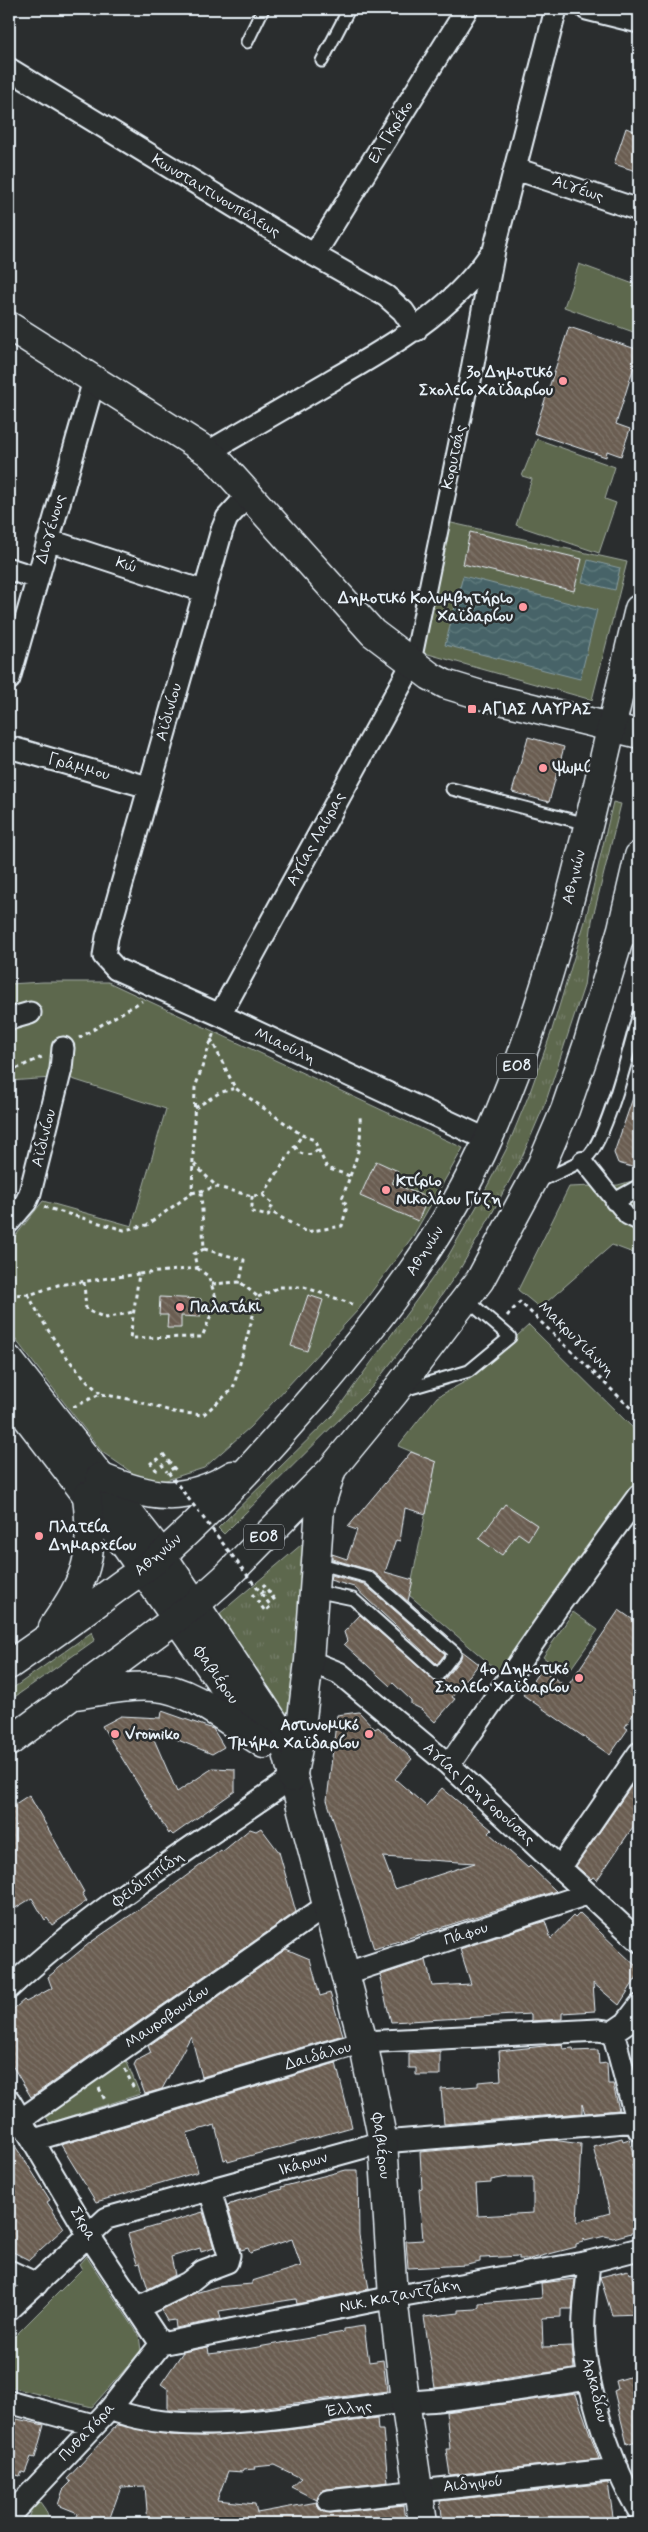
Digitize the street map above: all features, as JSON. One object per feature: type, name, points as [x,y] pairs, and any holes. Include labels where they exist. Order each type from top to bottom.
[{"type":"main road","points":[[9,326],[208,452],[373,633],[412,664],[438,680],[462,690],[639,734]]},
{"type":"main road","name":"Αθηνών","points":[[9,1665],[152,1562],[256,1462],[340,1366],[390,1302],[430,1246],[488,1140],[511,1084],[547,976],[587,824],[639,609]]},
{"type":"main road","name":"ΕΟ8","points":[[9,1742],[187,1611],[224,1579],[331,1470],[395,1392],[482,1277],[529,1188],[565,1110],[587,1046],[631,932],[639,856]]},
{"type":"main road","points":[[9,1360],[93,1486],[187,1611]]},
{"type":"main road","points":[[9,1394],[93,1486],[155,1496],[183,1495],[214,1487],[256,1462]]},
{"type":"main road","points":[[292,1778],[300,1743],[309,1661],[320,1507],[331,1470]]},
{"type":"main road","points":[[42,1642],[74,1596],[86,1567],[91,1531],[93,1486]]},
{"type":"main road","name":"Φαβιέρου","points":[[187,1611],[263,1743],[292,1778]]},
{"type":"main road","name":"Φαβιέρου","points":[[187,1611],[282,1734],[292,1778],[363,2042],[383,2142],[393,2297],[405,2402],[423,2523]]},
{"type":"main road","points":[[74,1695],[130,1687],[157,1687],[184,1695],[206,1706],[263,1743]]},
{"type":"street","name":"Ελ Γκρέκο","points":[[314,255],[467,9]]},
{"type":"street","name":"Κορυτσάς","points":[[412,664],[469,386],[494,250],[556,9]]},
{"type":"street","points":[[587,9],[639,22]]},
{"type":"street","name":"Κωνσταντινουπόλεως","points":[[9,69],[396,303],[416,330]]},
{"type":"street","name":"Αιγέως","points":[[516,169],[639,210]]},
{"type":"street","name":"Κορυτσάς","points":[[208,452],[387,349],[416,330],[451,300],[482,267],[494,250]]},
{"type":"street","name":"Διογένους","points":[[9,679],[94,380]]},
{"type":"street","name":"Αϊδινίου","points":[[107,937],[203,591],[222,530],[227,518],[248,494]]},
{"type":"street","name":"Κώ","points":[[48,540],[203,591]]},
{"type":"street","points":[[9,569],[37,578]]},
{"type":"street","name":"Αγίας Λαύρας","points":[[220,1015],[412,664]]},
{"type":"street","name":"Γράμμου","points":[[9,747],[148,787]]},
{"type":"street","name":"Μιαούλη","points":[[107,937],[104,956],[116,969],[220,1015],[488,1140]]},
{"type":"street","points":[[9,1019],[30,1013]]},
{"type":"street","name":"Αϊδινίου","points":[[9,1222],[26,1202],[61,1069],[63,1048]]},
{"type":"street","points":[[582,1160],[614,1202],[627,1216],[639,1222]]},
{"type":"street","points":[[614,1202],[639,1188]]},
{"type":"street","points":[[449,1765],[559,1604],[639,1495]]},
{"type":"street","name":"Αγίας Γρηγορούσας","points":[[309,1661],[339,1673],[449,1765],[639,1941]]},
{"type":"street","points":[[560,1868],[639,1753]]},
{"type":"street","name":"Φειδιππίδη","points":[[9,1988],[67,1937],[168,1863],[292,1778]]},
{"type":"street","name":"Πάφου","points":[[344,1974],[587,1894]]},
{"type":"street","name":"Μαυροβουνίου","points":[[15,2124],[326,1906]]},
{"type":"street","points":[[638,2126],[613,2032],[626,2023],[639,2006]]},
{"type":"street","name":"Δαιδάλου","points":[[34,2140],[363,2042],[598,2030],[613,2032]]},
{"type":"street","name":"Σκρα","points":[[9,2100],[15,2124],[34,2140],[88,2234],[161,2344]]},
{"type":"street","name":"Ικάρων","points":[[9,2309],[107,2218],[383,2142],[638,2126]]},
{"type":"street","points":[[137,2308],[188,2283],[202,2271],[227,2262],[229,2255],[210,2190]]},
{"type":"street","name":"Νικ. Καζαντζάκη","points":[[161,2344],[393,2297],[589,2262],[639,2249]]},
{"type":"street","name":"Αρκαδίου","points":[[589,2262],[584,2338],[589,2378],[618,2469],[639,2511]]},
{"type":"street","points":[[11,2274],[37,2284]]},
{"type":"street","name":"Πυθαγόρα","points":[[9,2516],[110,2409],[161,2344]]},
{"type":"street","name":"Έλλης","points":[[110,2409],[127,2416],[143,2419],[228,2424],[405,2402],[438,2400],[589,2378]]},
{"type":"street","points":[[9,2402],[93,2425]]},
{"type":"street","name":"Αιδηψού","points":[[329,2501],[618,2469]]},
{"type":"lane","points":[[247,42],[263,9]]},
{"type":"lane","points":[[322,61],[349,9]]},
{"type":"lane","points":[[452,789],[587,824]]},
{"type":"lane","points":[[529,1188],[588,1156],[598,1140],[612,1105],[639,1013]]},
{"type":"lane","points":[[395,1392],[469,1371],[510,1336],[466,1299]]},
{"type":"lane","points":[[315,1591],[353,1599],[438,1675],[455,1653],[368,1576],[316,1563]]},
{"type":"path","points":[[9,1072],[63,1048],[146,998]]},
{"type":"path","points":[[192,1193],[195,1088],[220,1015]]},
{"type":"path","points":[[211,1039],[234,1088],[302,1135],[314,1140],[327,1168],[350,1176]]},
{"type":"path","points":[[195,1108],[218,1093],[234,1088]]},
{"type":"path","points":[[270,1211],[306,1232],[342,1226],[347,1206],[342,1199],[360,1152],[362,1135],[360,1117]]},
{"type":"path","points":[[263,1195],[302,1135]]},
{"type":"path","points":[[295,1146],[297,1151],[304,1155],[313,1154],[318,1149]]},
{"type":"path","points":[[194,1164],[217,1187]]},
{"type":"path","points":[[26,1202],[124,1230],[147,1225],[192,1193],[217,1187],[252,1196],[263,1195],[274,1204],[268,1216],[252,1212],[252,1196]]},
{"type":"path","points":[[200,1191],[204,1249]]},
{"type":"path","points":[[139,1274],[130,1338],[202,1337],[217,1300],[208,1276],[197,1268],[194,1254],[204,1249],[244,1260],[240,1282]]},
{"type":"path","points":[[9,1295],[28,1294],[58,1285],[197,1268]]},
{"type":"path","points":[[84,1282],[86,1310],[106,1318],[134,1312]]},
{"type":"path","points":[[211,1284],[240,1282],[258,1297]]},
{"type":"path","points":[[258,1297],[280,1288],[304,1287],[352,1304]]},
{"type":"path","points":[[28,1294],[41,1320],[75,1370],[101,1394],[129,1399],[174,1412],[203,1415],[233,1389],[258,1297]]},
{"type":"path","name":"Μακρυγιάννη","points":[[499,1326],[520,1302],[639,1416]]},
{"type":"path","points":[[69,1409],[101,1394]]},
{"type":"path","points":[[164,1454],[173,1468],[168,1472]]},
{"type":"path","points":[[161,1475],[151,1463],[158,1459],[271,1606],[266,1611],[252,1594]]},
{"type":"path","points":[[261,1593],[267,1589],[276,1602],[263,1584]]},
{"type":"path","points":[[117,2052],[142,2108]]},
{"type":"path","points":[[91,2070],[113,2116]]},
{"type":"green space","points":[[579,264],[639,286],[639,323],[636,333],[564,307]]},
{"type":"green space","points":[[537,439],[615,467],[605,499],[616,503],[599,553],[516,525],[532,479],[522,476]]},
{"type":"green space","name":"Δημοτικό Κολυμβητήριο Χαϊδαρίου","points":[[447,522],[627,562],[592,700],[421,652]]},
{"type":"green space","points":[[613,802],[621,804],[592,921],[584,986],[546,1101],[522,1157],[460,1269],[422,1323],[372,1387],[224,1534],[218,1528],[333,1415],[447,1258],[477,1206],[507,1148],[551,1033],[586,918]]},
{"type":"green space","name":"Παλατάκι","points":[[108,982],[463,1148],[413,1236],[358,1310],[250,1427],[204,1468],[160,1482],[134,1474],[102,1452],[9,1331],[9,1244],[43,1201],[132,1226],[166,1109],[66,1077],[9,1081],[9,984]]},
{"type":"green space","points":[[639,1179],[639,1252],[636,1254],[612,1245],[540,1308],[518,1290],[569,1187],[618,1185]]},
{"type":"green space","points":[[529,1325],[639,1434],[639,1483],[503,1675],[409,1595],[436,1462],[398,1446],[437,1397],[470,1379]]},
{"type":"green space","points":[[308,1539],[294,1729],[275,1696],[218,1615]]},
{"type":"green space","points":[[573,1612],[598,1630],[567,1674],[543,1657]]},
{"type":"green space","points":[[92,1632],[95,1640],[9,1701],[9,1691]]},
{"type":"green space","points":[[126,2060],[140,2094],[50,2123],[45,2115]]},
{"type":"green space","points":[[86,2256],[139,2335],[141,2351],[92,2407],[9,2387],[9,2342],[82,2269],[79,2264]]},
{"type":"green space","points":[[40,2502],[51,2523],[26,2523],[34,2503]]},
{"type":"water","points":[[588,560],[620,568],[615,590],[582,582]]},
{"type":"water","points":[[463,576],[597,610],[580,679],[445,645]]},
{"type":"building","points":[[626,128],[639,133],[639,172],[614,164]]},
{"type":"building","points":[[569,327],[639,350],[616,424],[630,429],[621,456],[607,451],[606,457],[534,433]]},
{"type":"building","points":[[470,532],[582,559],[574,591],[463,564]]},
{"type":"building","points":[[528,737],[564,747],[549,802],[512,792]]},
{"type":"building","points":[[637,1086],[639,1087],[639,1159],[636,1165],[632,1167],[618,1163],[614,1153]]},
{"type":"building","name":"Κτίριο Νικολάου Γύζη","points":[[376,1161],[398,1171],[392,1183],[428,1198],[418,1221],[360,1196]]},
{"type":"building","points":[[308,1295],[323,1300],[307,1351],[291,1346]]},
{"type":"building","name":"Παλατάκι","points":[[160,1297],[201,1299],[200,1317],[181,1316],[181,1328],[167,1328],[168,1315],[159,1315]]},
{"type":"building","points":[[411,1452],[436,1462],[426,1514],[405,1508],[400,1541],[396,1540],[385,1572],[413,1580],[408,1601],[449,1637],[373,1571],[332,1559],[332,1554],[347,1559],[357,1530],[348,1527]]},
{"type":"building","points":[[505,1504],[537,1525],[528,1540],[518,1533],[502,1555],[479,1539]]},
{"type":"building","points":[[331,1575],[364,1584],[445,1654],[437,1664],[354,1587],[330,1580]]},
{"type":"building","points":[[619,1610],[639,1624],[639,1705],[625,1727],[628,1729],[610,1755],[523,1695],[541,1669],[567,1687]]},
{"type":"building","points":[[360,1615],[436,1682],[444,1680],[461,1658],[462,1651],[479,1664],[452,1697],[455,1699],[435,1722],[421,1709],[411,1704],[411,1700],[393,1683],[390,1686],[344,1644],[347,1641],[344,1632]]},
{"type":"building","points":[[162,1711],[213,1729],[224,1747],[212,1754],[149,1728],[177,1792],[213,1768],[235,1769],[235,1791],[173,1835],[170,1832],[169,1834],[102,1726],[121,1716],[161,1718]]},
{"type":"building","points":[[359,1712],[375,1729],[378,1727],[412,1759],[395,1779],[426,1806],[442,1788],[492,1830],[489,1833],[528,1868],[530,1866],[556,1891],[374,1949],[327,1800],[337,1715]],"holes":[[[383,1857],[475,1863],[395,1889]]]},
{"type":"building","points":[[639,1775],[639,1818],[597,1880],[593,1877],[591,1879],[576,1866]]},
{"type":"building","points":[[29,1795],[84,1892],[82,1893],[87,1901],[52,1925],[47,1918],[45,1920],[32,1898],[9,1912],[9,1808]]},
{"type":"building","points":[[261,1828],[279,1852],[296,1912],[31,2097],[9,2060],[9,2013],[24,2000],[26,2002],[52,1988],[48,1977],[91,1942],[166,1891],[221,1850],[222,1852],[250,1829],[256,1831]]},
{"type":"building","points":[[580,1913],[639,1969],[639,1974],[619,2005],[593,1983],[595,2011],[562,2013],[562,2019],[531,2021],[531,2014],[391,2022],[380,1978],[382,1978],[381,1975],[426,1960],[432,1986],[471,1984],[460,1949],[545,1921],[551,1939],[573,1916],[575,1918]]},
{"type":"building","points":[[286,1949],[310,1959],[320,1996],[330,1993],[343,2035],[202,2077],[191,2036],[162,2089],[145,2094],[134,2065],[136,2061],[151,2053],[148,2046]]},
{"type":"building","points":[[562,2044],[563,2049],[573,2048],[574,2051],[598,2050],[599,2064],[607,2063],[608,2084],[613,2084],[619,2110],[585,2113],[582,2104],[582,2113],[444,2124],[441,2089],[478,2086],[478,2082],[501,2080],[499,2051]]},
{"type":"building","points":[[440,2051],[440,2075],[416,2075],[416,2068],[409,2068],[409,2053]]},
{"type":"building","points":[[336,2063],[352,2127],[228,2162],[227,2159],[224,2160],[215,2125],[187,2133],[198,2172],[96,2202],[61,2145]]},
{"type":"building","points":[[622,2138],[623,2141],[629,2139],[636,2164],[632,2165],[639,2192],[639,2231],[613,2238],[605,2236],[585,2241],[584,2238],[583,2242],[576,2244],[576,2247],[530,2259],[519,2259],[519,2256],[480,2258],[480,2262],[467,2265],[408,2268],[406,2241],[423,2240],[419,2189],[422,2188],[420,2152],[553,2140],[581,2144],[577,2222],[610,2213],[593,2146]],"holes":[[[507,2177],[533,2177],[533,2213],[478,2216],[476,2184],[491,2183],[491,2180]]]},
{"type":"building","points":[[9,2140],[11,2140],[50,2200],[47,2202],[64,2228],[29,2260],[9,2250],[9,2229],[13,2222],[9,2216]]},
{"type":"building","points":[[346,2170],[358,2170],[359,2235],[369,2289],[297,2304],[296,2299],[219,2311],[221,2319],[176,2328],[175,2320],[167,2321],[161,2310],[195,2293],[216,2287],[252,2284],[252,2281],[301,2266],[292,2239],[250,2253],[248,2248],[241,2250],[227,2205],[282,2189],[281,2187]]},
{"type":"building","points":[[203,2212],[214,2248],[201,2252],[200,2248],[171,2257],[175,2275],[148,2289],[140,2263],[137,2264],[128,2234]]},
{"type":"building","points":[[628,2270],[629,2274],[631,2273],[639,2303],[639,2314],[612,2315],[600,2277]]},
{"type":"building","points":[[575,2279],[572,2309],[561,2309],[561,2317],[542,2318],[543,2347],[572,2346],[574,2369],[435,2388],[424,2317],[459,2313],[459,2310],[476,2309],[479,2307],[479,2303],[542,2298],[541,2283]]},
{"type":"building","points":[[364,2326],[369,2362],[383,2360],[387,2391],[242,2410],[168,2410],[168,2389],[161,2384],[183,2352],[208,2347],[209,2354],[241,2350],[344,2332],[344,2329]]},
{"type":"building","points":[[639,2374],[639,2440],[627,2444],[614,2391],[618,2389],[616,2381]]},
{"type":"building","points":[[576,2394],[599,2459],[450,2475],[446,2449],[450,2449],[446,2412]]},
{"type":"building","points":[[377,2418],[378,2430],[383,2430],[388,2482],[327,2489],[321,2491],[317,2500],[291,2487],[301,2478],[274,2465],[254,2467],[255,2469],[243,2470],[243,2472],[228,2471],[217,2500],[255,2504],[257,2513],[317,2502],[319,2509],[330,2513],[403,2505],[405,2520],[398,2521],[398,2523],[148,2523],[145,2486],[121,2487],[108,2523],[75,2523],[78,2513],[58,2505],[63,2490],[71,2482],[67,2479],[117,2425],[171,2435],[207,2436],[280,2431]]},
{"type":"building","points":[[17,2419],[44,2425],[35,2458],[31,2457],[25,2473],[22,2472],[20,2476],[9,2473],[9,2423],[16,2422]]},
{"type":"building","points":[[608,2483],[614,2523],[554,2523],[553,2517],[508,2523],[443,2523],[440,2501]]},
{"type":"place","name":"3ο Δημοτικό Σχολείο Χαϊδαρίου","points":[[563,381]]},
{"type":"place","name":"Δημοτικό Κολυμβητήριο Χαϊδαρίου","points":[[523,607]]},
{"type":"place","name":"ΑΓΙΑΣ ΛΑΥΡΑΣ","points":[[472,709]]},
{"type":"place","name":"Ψωμί","points":[[543,768]]},
{"type":"place","name":"Κτίριο Νικολάου Γύζη","points":[[386,1190]]},
{"type":"place","name":"Παλατάκι","points":[[180,1307]]},
{"type":"place","name":"Πλατεία Δημαρχείου","points":[[39,1536]]},
{"type":"place","name":"4ο Δημοτικό Σχολείο Χαϊδαρίου","points":[[579,1678]]},
{"type":"place","name":"Vromiko","points":[[115,1734]]},
{"type":"place","name":"Αστυνομικό Τμήμα Χαϊδαρίου","points":[[369,1734]]}]
